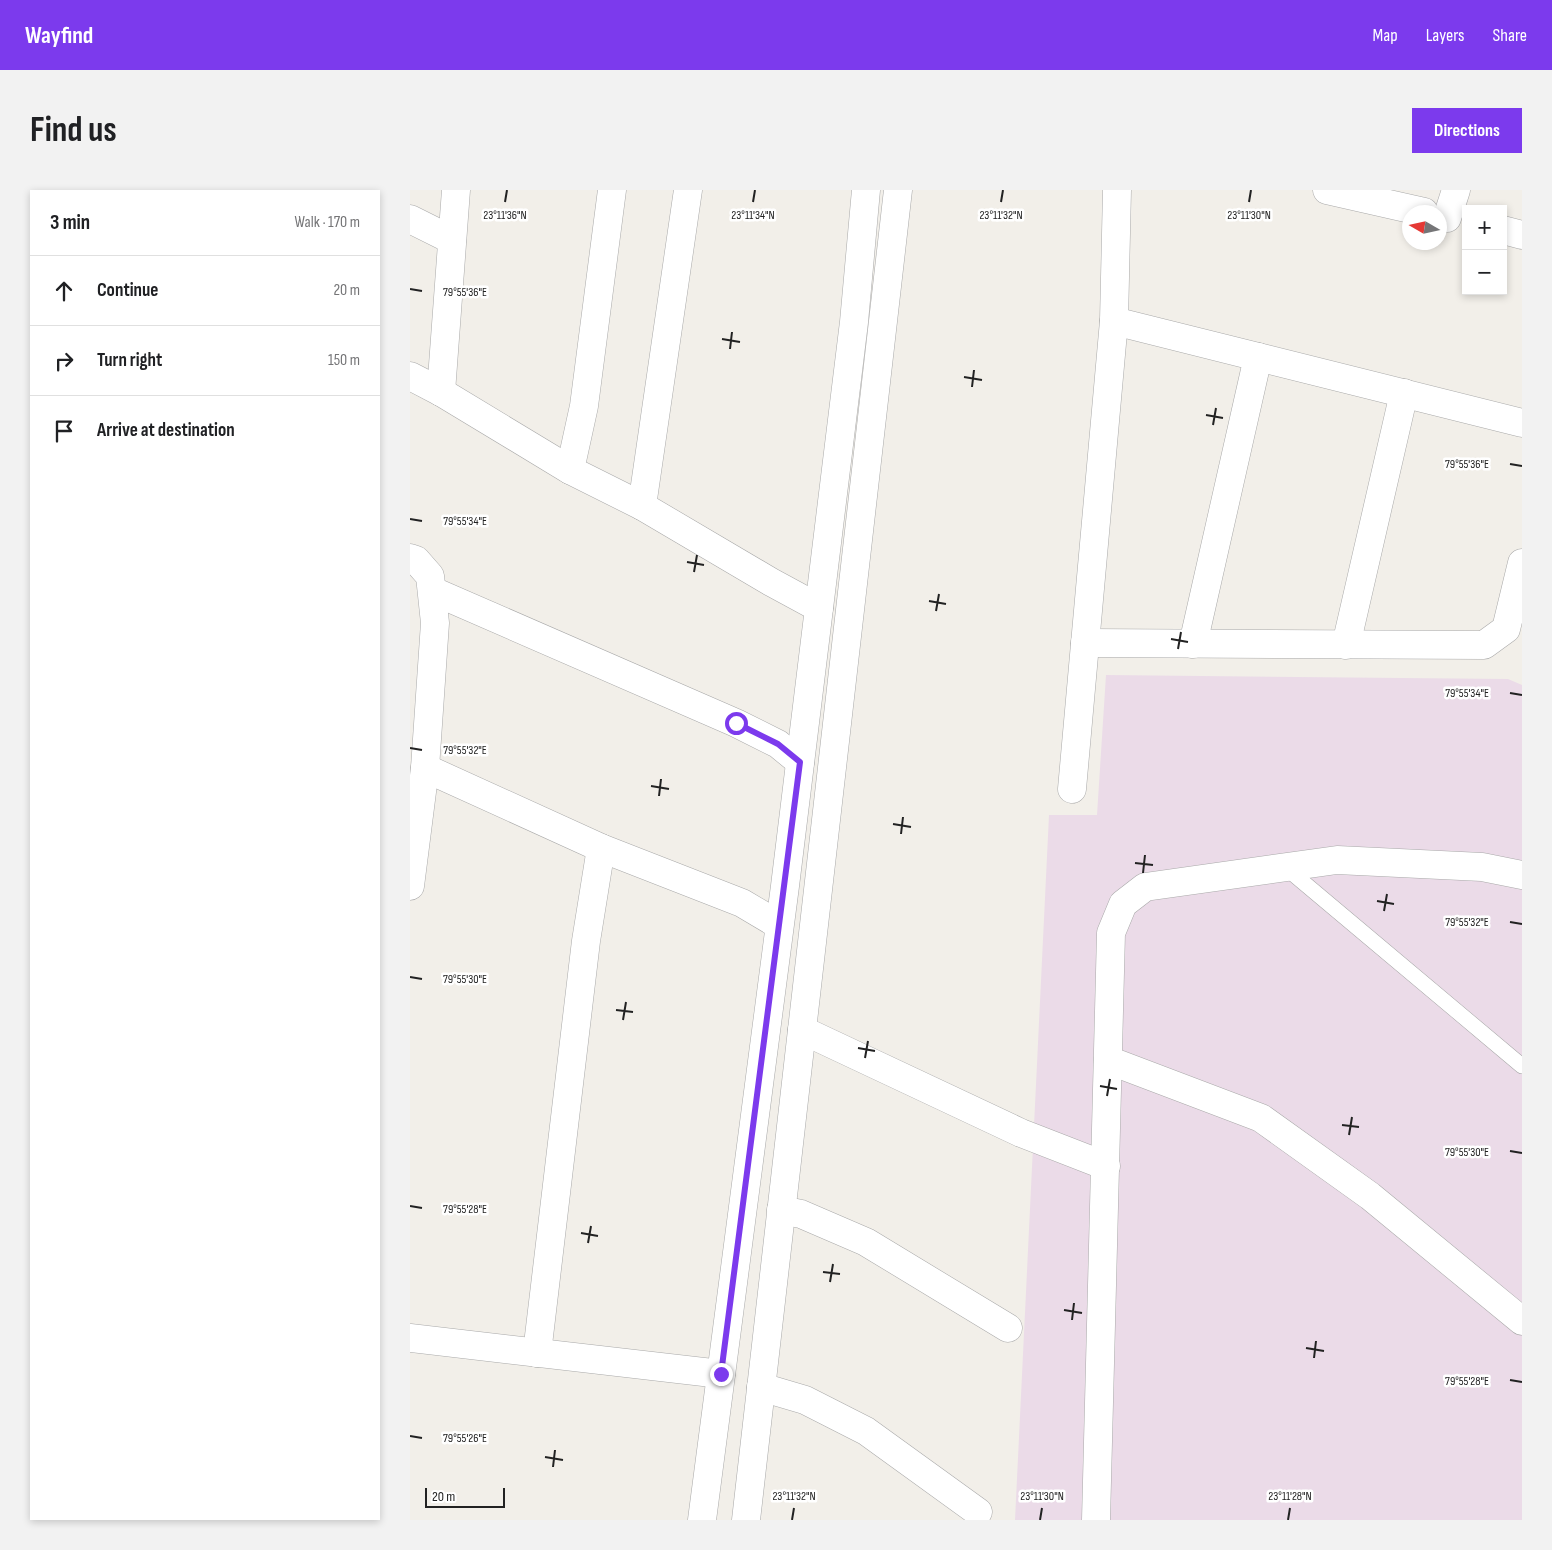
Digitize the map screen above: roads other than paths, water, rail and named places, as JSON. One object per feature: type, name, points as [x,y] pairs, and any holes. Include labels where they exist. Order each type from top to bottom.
[{"type":"street","points":[[441,392],[456,190]]},
{"type":"street","points":[[570,470],[584,406],[612,190]]},
{"type":"street","points":[[642,506],[688,190]]},
{"type":"street","points":[[702,1520],[819,608],[854,322],[866,190]]},
{"type":"street","points":[[746,1520],[898,190]]},
{"type":"street","points":[[1072,788],[1114,321],[1116,190]]},
{"type":"street","points":[[1327,190],[1402,207]]},
{"type":"street","points":[[1447,210],[1456,190]]},
{"type":"street","points":[[410,219],[452,240]]},
{"type":"street","points":[[1507,231],[1522,235]]},
{"type":"street","points":[[1114,321],[1522,423]]},
{"type":"street","points":[[1192,644],[1258,357]]},
{"type":"street","points":[[410,376],[441,392],[570,470],[642,506],[819,608]]},
{"type":"street","points":[[1346,645],[1404,393]]},
{"type":"street","points":[[410,558],[430,576],[435,623],[425,768],[410,886]]},
{"type":"street","points":[[1085,643],[1484,646],[1506,629],[1522,563]]},
{"type":"street","points":[[433,591],[736,723],[778,744],[800,762]]},
{"type":"street","points":[[425,768],[601,848],[742,903],[779,925]]},
{"type":"street","points":[[536,1353],[586,941],[601,848]]},
{"type":"street","points":[[1096,1520],[1112,933],[1123,904],[1146,887],[1337,860],[1403,862],[1482,868],[1522,875]]},
{"type":"street","points":[[802,1030],[1021,1133],[1106,1166]]},
{"type":"street","points":[[1108,1060],[1261,1118],[1370,1196],[1522,1321]]},
{"type":"street","points":[[781,1210],[801,1214],[866,1242],[1008,1328]]},
{"type":"street","points":[[410,1338],[721,1374]]},
{"type":"street","points":[[761,1387],[805,1400],[866,1431],[978,1512]]},
{"type":"lane","points":[[1285,867],[1522,1066]]}]
